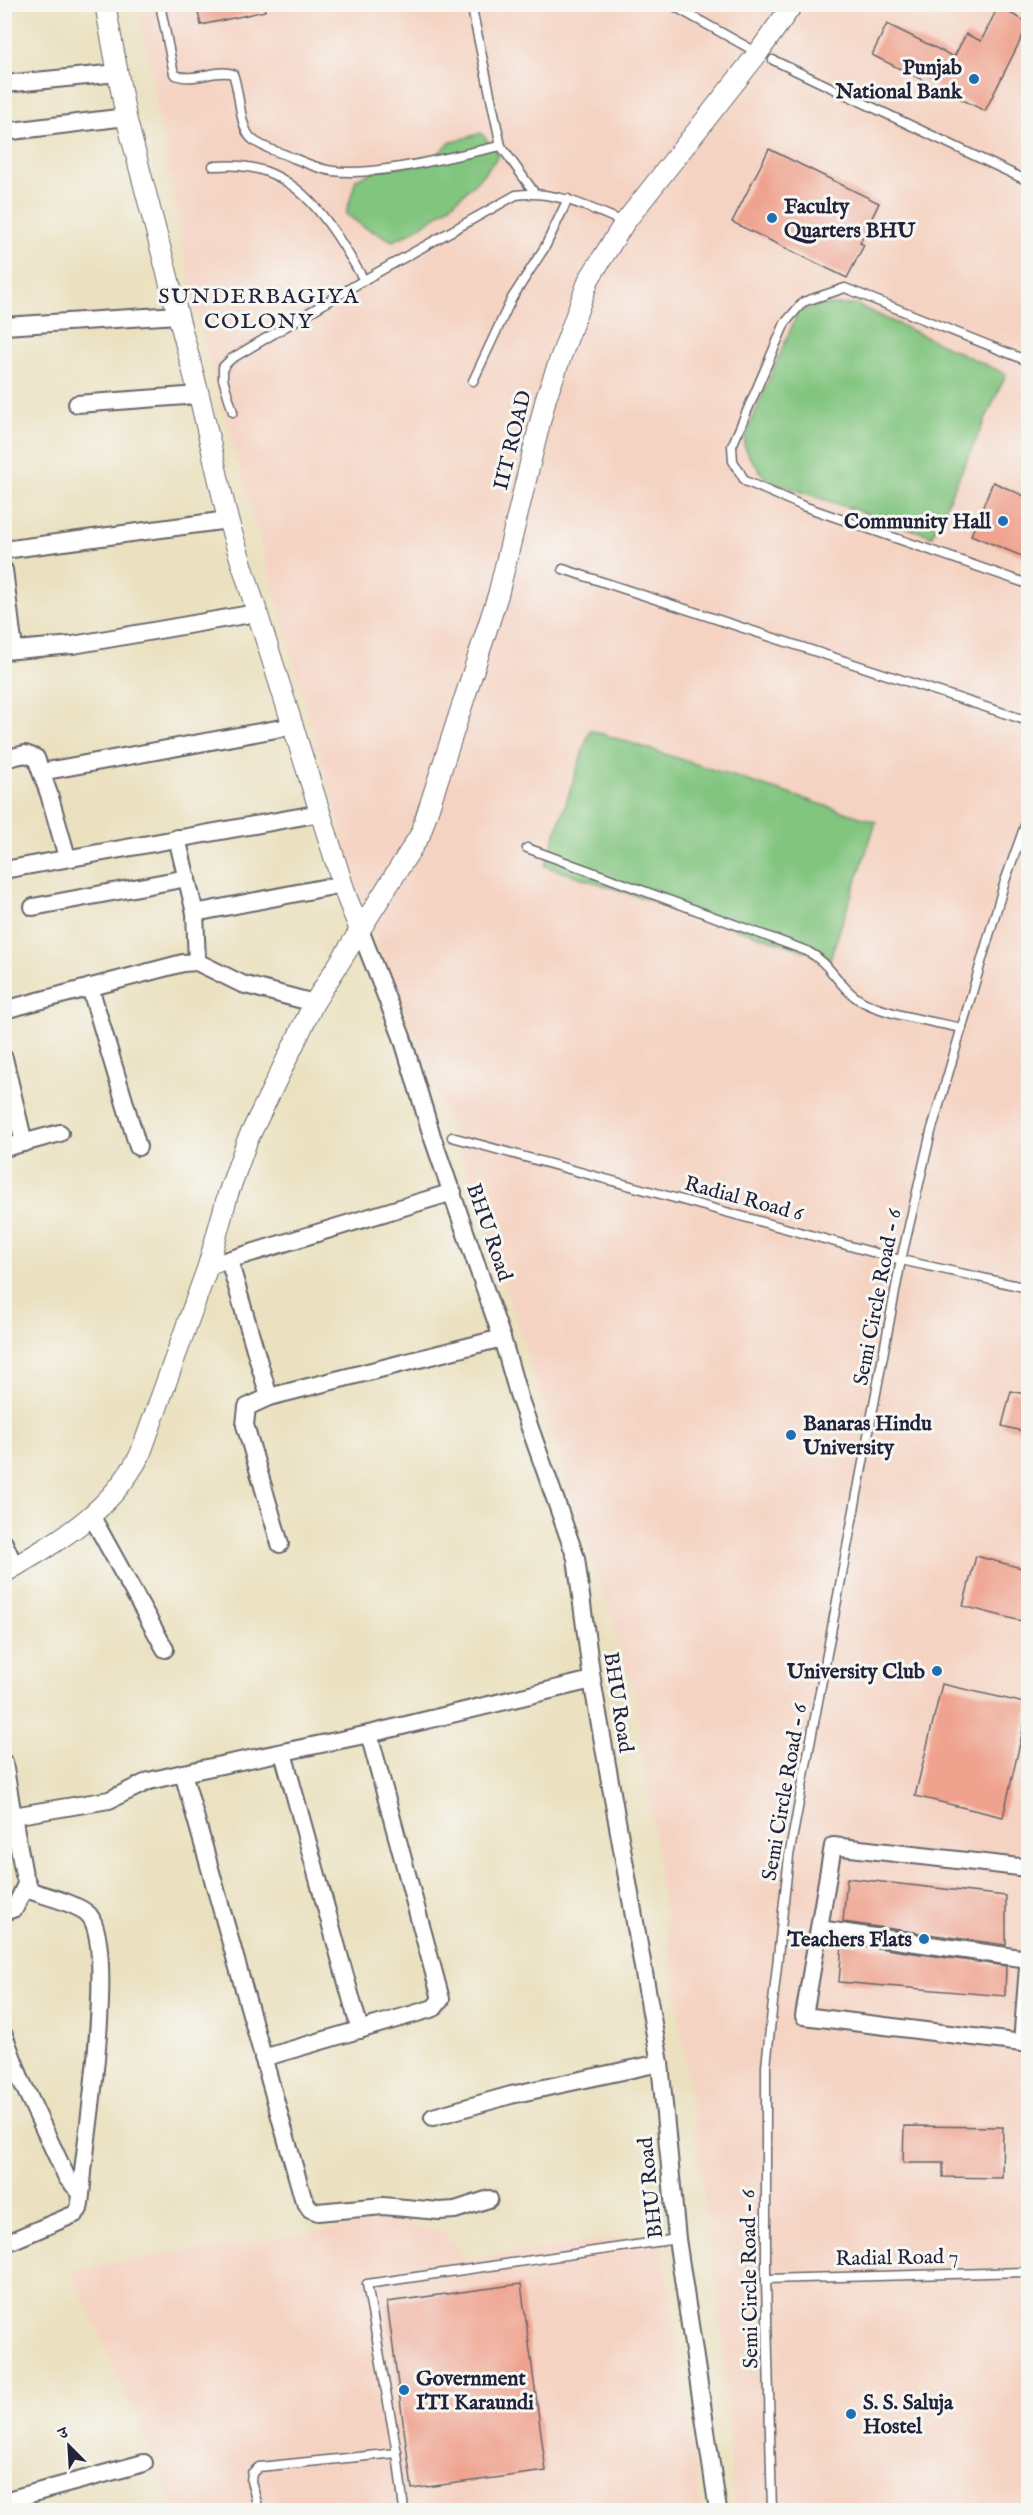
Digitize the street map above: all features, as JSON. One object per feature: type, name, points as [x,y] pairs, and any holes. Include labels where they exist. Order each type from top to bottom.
[{"type":"street","points":[[105,4],[126,117],[199,395],[228,520],[292,726],[360,930]]},
{"type":"street","name":"IIT ROAD","points":[[10,1570],[92,1517],[127,1479],[140,1455],[208,1266],[228,1194],[247,1141],[314,1003],[420,835],[498,595],[546,398],[589,279],[625,222],[766,56],[794,4]]},
{"type":"street","points":[[4,84],[118,73]]},
{"type":"street","points":[[4,132],[126,117]]},
{"type":"street","points":[[4,326],[178,315]]},
{"type":"street","points":[[77,404],[199,395]]},
{"type":"street","points":[[4,550],[228,520]]},
{"type":"street","points":[[4,570],[9,650],[74,645],[256,613]]},
{"type":"street","points":[[41,772],[292,726]]},
{"type":"street","points":[[4,759],[32,754],[36,758],[67,857]]},
{"type":"street","points":[[4,870],[321,813]]},
{"type":"street","points":[[177,838],[195,913],[197,962]]},
{"type":"street","points":[[33,907],[187,878]]},
{"type":"street","points":[[195,913],[343,884]]},
{"type":"street","name":"BHU Road","points":[[360,930],[402,1037],[432,1136],[502,1338],[519,1397],[576,1558],[592,1680],[660,2063],[677,2239],[718,2511]]},
{"type":"street","points":[[4,1010],[183,963],[197,962],[242,984],[314,1003]]},
{"type":"street","points":[[90,987],[138,1147]]},
{"type":"street","points":[[4,1058],[24,1143]]},
{"type":"street","points":[[4,1148],[60,1133]]},
{"type":"street","points":[[208,1266],[453,1192]]},
{"type":"street","points":[[229,1260],[269,1397]]},
{"type":"street","points":[[280,1544],[245,1425],[247,1407],[269,1397],[502,1338]]},
{"type":"street","points":[[92,1517],[165,1649]]},
{"type":"street","points":[[4,1543],[10,1570]]},
{"type":"street","points":[[13,1816],[109,1800],[123,1796],[149,1781],[369,1734],[592,1680]]},
{"type":"street","points":[[263,2058],[434,2008],[441,1999],[369,1734]]},
{"type":"street","points":[[283,1753],[360,2030]]},
{"type":"street","points":[[4,1763],[26,1884],[31,1891],[80,1908],[94,1922],[98,1935],[101,2003],[79,2208],[75,2214],[4,2244]]},
{"type":"street","points":[[183,1773],[303,2198],[310,2209],[318,2212],[383,2206],[447,2210],[489,2199]]},
{"type":"street","points":[[1029,1868],[833,1846],[804,2016],[1022,2043],[1029,1967]]},
{"type":"street","points":[[4,1912],[15,1908],[26,1884]]},
{"type":"street","points":[[819,1929],[1029,1959]]},
{"type":"street","points":[[4,2035],[21,2080],[67,2178],[81,2193]]},
{"type":"street","points":[[433,2117],[511,2095],[660,2063]]},
{"type":"street","points":[[4,2501],[144,2463]]},
{"type":"lane","points":[[160,4],[174,74],[187,78],[219,73],[233,74],[246,129],[251,139],[264,146],[318,168],[335,171],[366,171],[501,146]]},
{"type":"lane","points":[[471,4],[501,146],[534,192]]},
{"type":"lane","points":[[670,4],[766,56],[1029,181]]},
{"type":"lane","points":[[213,166],[241,166],[261,170],[284,180],[307,197],[329,222],[364,280]]},
{"type":"lane","points":[[233,412],[223,379],[223,367],[231,359],[364,280],[516,195],[534,192],[568,199],[625,222]]},
{"type":"lane","points":[[473,381],[512,298],[545,247],[568,199]]},
{"type":"lane","points":[[1029,361],[845,288],[803,302],[785,323],[732,446],[733,461],[745,481],[803,506],[1029,584]]},
{"type":"lane","points":[[563,569],[1029,721]]},
{"type":"lane","name":"Semi Circle Road - 6","points":[[772,2511],[766,2278],[766,2066],[789,1856],[901,1260],[931,1132],[1005,881],[1029,817]]},
{"type":"lane","points":[[527,848],[807,951],[821,958],[855,997],[872,1006],[962,1028]]},
{"type":"lane","name":"Radial Road 6","points":[[452,1137],[901,1260],[1029,1288]]},
{"type":"lane","points":[[404,2511],[397,2453],[367,2284],[677,2239]]},
{"type":"lane","name":"Radial Road 7","points":[[766,2278],[1029,2272]]},
{"type":"lane","points":[[259,2511],[251,2481],[252,2473],[259,2467],[397,2453]]},
{"type":"shaded area","name":"Banaras Hindu University","points":[[138,5],[1028,5],[1028,2510],[734,2510],[720,2313],[633,1687],[472,1183],[355,883],[193,301]]},
{"type":"shaded area","name":"Government ITI Karaundi","points":[[382,2221],[444,2232],[466,2259],[661,2232],[701,2510],[177,2510],[71,2270]]},
{"type":"green space","points":[[481,133],[499,155],[465,193],[408,234],[393,241],[364,227],[346,214],[356,179],[382,168],[428,164],[449,143]]},
{"type":"green space","points":[[818,305],[857,305],[1006,374],[932,536],[767,480],[749,456],[744,445],[746,434],[798,312]]},
{"type":"green space","points":[[590,730],[876,822],[830,959],[545,866]]},
{"type":"building","points":[[196,4],[264,4],[265,11],[201,25]]},
{"type":"building","points":[[998,7],[1029,23],[985,111],[872,55],[887,24],[954,57],[966,34],[981,41]]},
{"type":"building","name":"Faculty Quarters BHU","points":[[769,149],[879,203],[860,243],[864,245],[847,278],[732,222]]},
{"type":"building","name":"Community Hall","points":[[993,482],[1029,498],[1029,559],[971,535]]},
{"type":"building","points":[[1011,1391],[1029,1395],[1029,1433],[1002,1426]]},
{"type":"building","points":[[976,1556],[1029,1570],[1029,1623],[963,1606]]},
{"type":"building","points":[[942,1684],[1029,1704],[1003,1817],[915,1796]]},
{"type":"building","points":[[847,1878],[1006,1896],[1006,1945],[843,1922]]},
{"type":"building","points":[[842,1943],[1006,1966],[1005,1996],[839,1982]]},
{"type":"building","points":[[904,2126],[1003,2127],[1002,2178],[943,2177],[943,2163],[903,2163]]},
{"type":"building","points":[[521,2284],[546,2471],[412,2489],[387,2302]]},
{"type":"place","name":"Punjab National Bank","points":[[974,79]]},
{"type":"place","name":"Faculty Quarters BHU","points":[[772,218]]},
{"type":"place","name":"Community Hall","points":[[1003,521]]},
{"type":"place","name":"Banaras Hindu University","points":[[791,1435]]},
{"type":"place","name":"University Club","points":[[937,1671]]},
{"type":"place","name":"Teachers Flats","points":[[924,1939]]},
{"type":"place","name":"Government ITI Karaundi","points":[[404,2390]]},
{"type":"place","name":"S. S. Saluja Hostel","points":[[851,2414]]},
{"type":"district","name":"SUNDERBAGIYA COLONY","points":[[259,308]]}]
